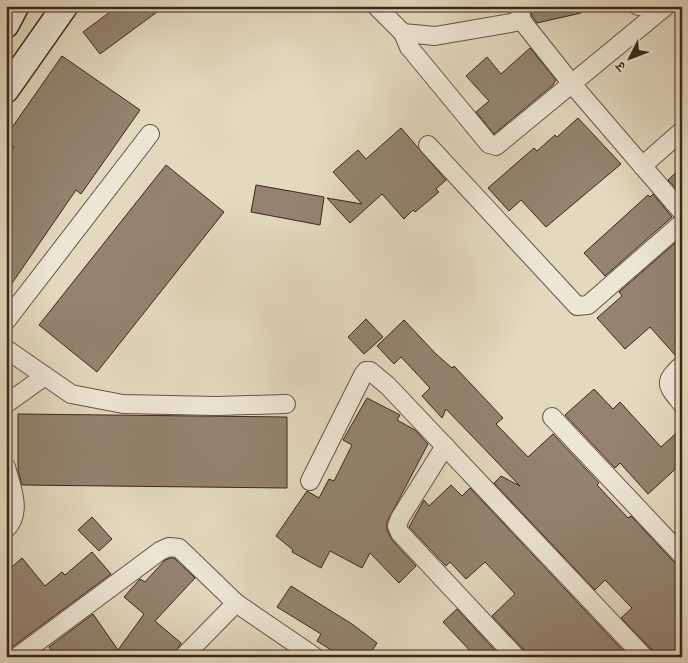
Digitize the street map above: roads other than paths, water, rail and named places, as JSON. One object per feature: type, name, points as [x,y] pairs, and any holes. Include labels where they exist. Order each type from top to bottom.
[{"type":"street","points":[[6,25],[16,6]]},
{"type":"street","points":[[6,90],[65,6]]},
{"type":"street","points":[[376,6],[403,33],[409,47],[492,146],[496,146],[666,6]]},
{"type":"street","points":[[638,6],[643,6]]},
{"type":"street","points":[[403,33],[435,36],[521,14],[572,84],[682,212]]},
{"type":"street","points":[[642,166],[682,131]]},
{"type":"street","points":[[6,320],[150,134]]},
{"type":"street","points":[[428,145],[577,306],[588,305],[682,223]]},
{"type":"street","points":[[6,349],[71,394],[123,404],[217,406],[286,404]]},
{"type":"street","points":[[682,365],[669,377],[667,382],[669,388],[682,404]]},
{"type":"street","points":[[310,481],[366,371],[388,386],[644,657]]},
{"type":"street","points":[[6,404],[45,376]]},
{"type":"street","points":[[552,416],[682,554]]},
{"type":"street","points":[[445,446],[400,518],[397,526],[400,533],[516,657]]},
{"type":"street","points":[[6,467],[16,510],[14,522],[6,529]]},
{"type":"street","points":[[17,657],[160,551],[169,547],[179,548],[236,603],[315,657]]},
{"type":"street","points":[[183,657],[236,603]]}]
